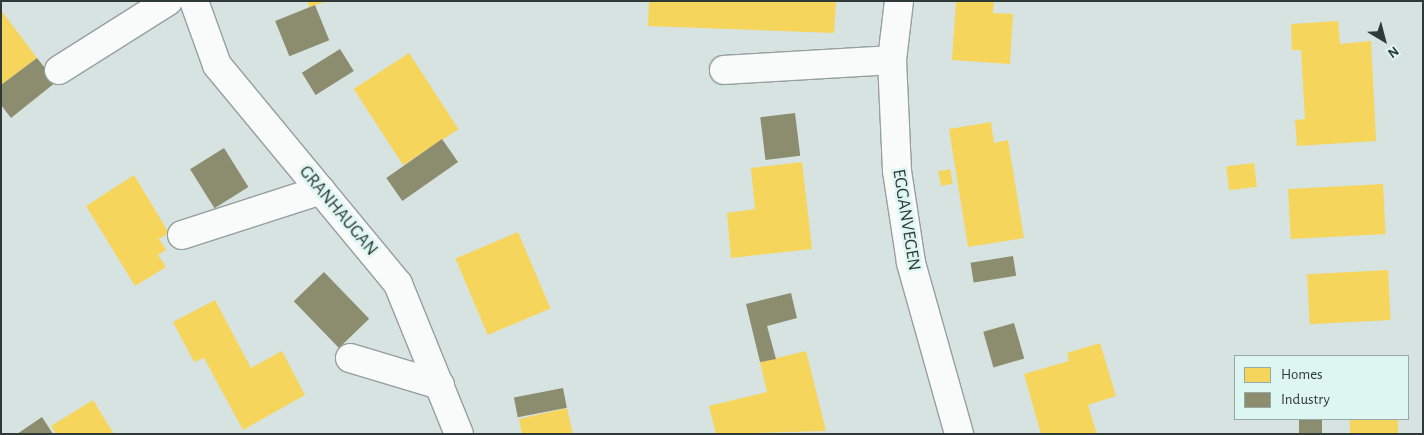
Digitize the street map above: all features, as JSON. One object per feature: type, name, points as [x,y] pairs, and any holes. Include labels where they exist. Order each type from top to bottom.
[{"type":"street","points":[[59,70],[168,1]]},
{"type":"street","name":"GRANHAUGAN","points":[[194,1],[217,65],[398,284],[459,434]]},
{"type":"street","name":"EGGANVEGEN","points":[[899,1],[892,60],[897,171],[911,263],[959,434]]},
{"type":"street","points":[[724,70],[892,60]]},
{"type":"street","points":[[182,235],[321,190]]},
{"type":"street","points":[[350,358],[440,385]]},
{"type":"building: Homes","points":[[307,1],[325,1],[325,2],[309,7]]},
{"type":"building: Homes","points":[[649,1],[836,1],[834,33],[648,26]]},
{"type":"building: Homes","points":[[956,1],[994,1],[993,13],[1013,14],[1010,64],[952,60]]},
{"type":"building: Homes","points":[[1,10],[37,58],[1,85]]},
{"type":"building: Homes","points":[[1338,21],[1340,44],[1371,41],[1376,141],[1297,146],[1295,120],[1305,119],[1301,50],[1292,50],[1291,24]]},
{"type":"building: Homes","points":[[409,53],[459,129],[403,165],[354,89]]},
{"type":"building: Homes","points":[[991,122],[994,143],[1008,140],[1024,238],[968,247],[949,129]]},
{"type":"building: Homes","points":[[802,162],[812,249],[731,258],[727,213],[755,209],[751,168]]},
{"type":"building: Homes","points":[[1254,163],[1257,187],[1229,190],[1226,166]]},
{"type":"building: Homes","points":[[950,169],[953,184],[941,186],[938,171]]},
{"type":"building: Homes","points":[[134,175],[169,233],[159,239],[166,250],[158,255],[166,267],[135,286],[86,206]]},
{"type":"building: Homes","points":[[1383,184],[1386,234],[1291,239],[1288,189]]},
{"type":"building: Homes","points":[[518,232],[550,308],[488,335],[455,259]]},
{"type":"building: Homes","points":[[1388,270],[1391,320],[1310,324],[1307,274]]},
{"type":"building: Homes","points":[[215,300],[251,368],[282,351],[305,395],[243,430],[204,358],[194,362],[173,322]]},
{"type":"building: Homes","points":[[1100,343],[1116,396],[1088,405],[1097,434],[1041,434],[1024,374],[1069,361],[1067,353]]},
{"type":"building: Homes","points":[[806,351],[826,431],[716,434],[709,406],[767,392],[760,362]]},
{"type":"building: Homes","points":[[93,400],[114,434],[56,434],[51,426]]},
{"type":"building: Homes","points":[[567,408],[573,434],[522,434],[519,419]]},
{"type":"building: Homes","points":[[1350,420],[1398,420],[1398,434],[1350,434]]},
{"type":"building: Industry","points":[[315,5],[329,40],[289,56],[275,21]]},
{"type":"building: Industry","points":[[340,49],[354,71],[316,95],[302,73]]},
{"type":"building: Industry","points":[[37,58],[56,82],[11,118],[1,105],[1,85]]},
{"type":"building: Industry","points":[[795,113],[800,156],[766,160],[760,117]]},
{"type":"building: Industry","points":[[442,139],[458,162],[402,201],[386,178]]},
{"type":"building: Industry","points":[[224,148],[248,187],[214,208],[190,169]]},
{"type":"building: Industry","points":[[1013,256],[1016,276],[974,282],[971,263]]},
{"type":"building: Industry","points":[[324,272],[369,319],[339,348],[294,301]]},
{"type":"building: Industry","points":[[791,293],[797,318],[767,326],[776,359],[760,362],[746,304]]},
{"type":"building: Industry","points":[[1014,323],[1024,359],[993,367],[983,332]]},
{"type":"building: Industry","points":[[563,388],[567,408],[518,417],[514,398]]},
{"type":"building: Industry","points":[[42,417],[53,434],[17,434]]},
{"type":"building: Industry","points":[[1299,420],[1322,420],[1322,434],[1299,434]]}]
